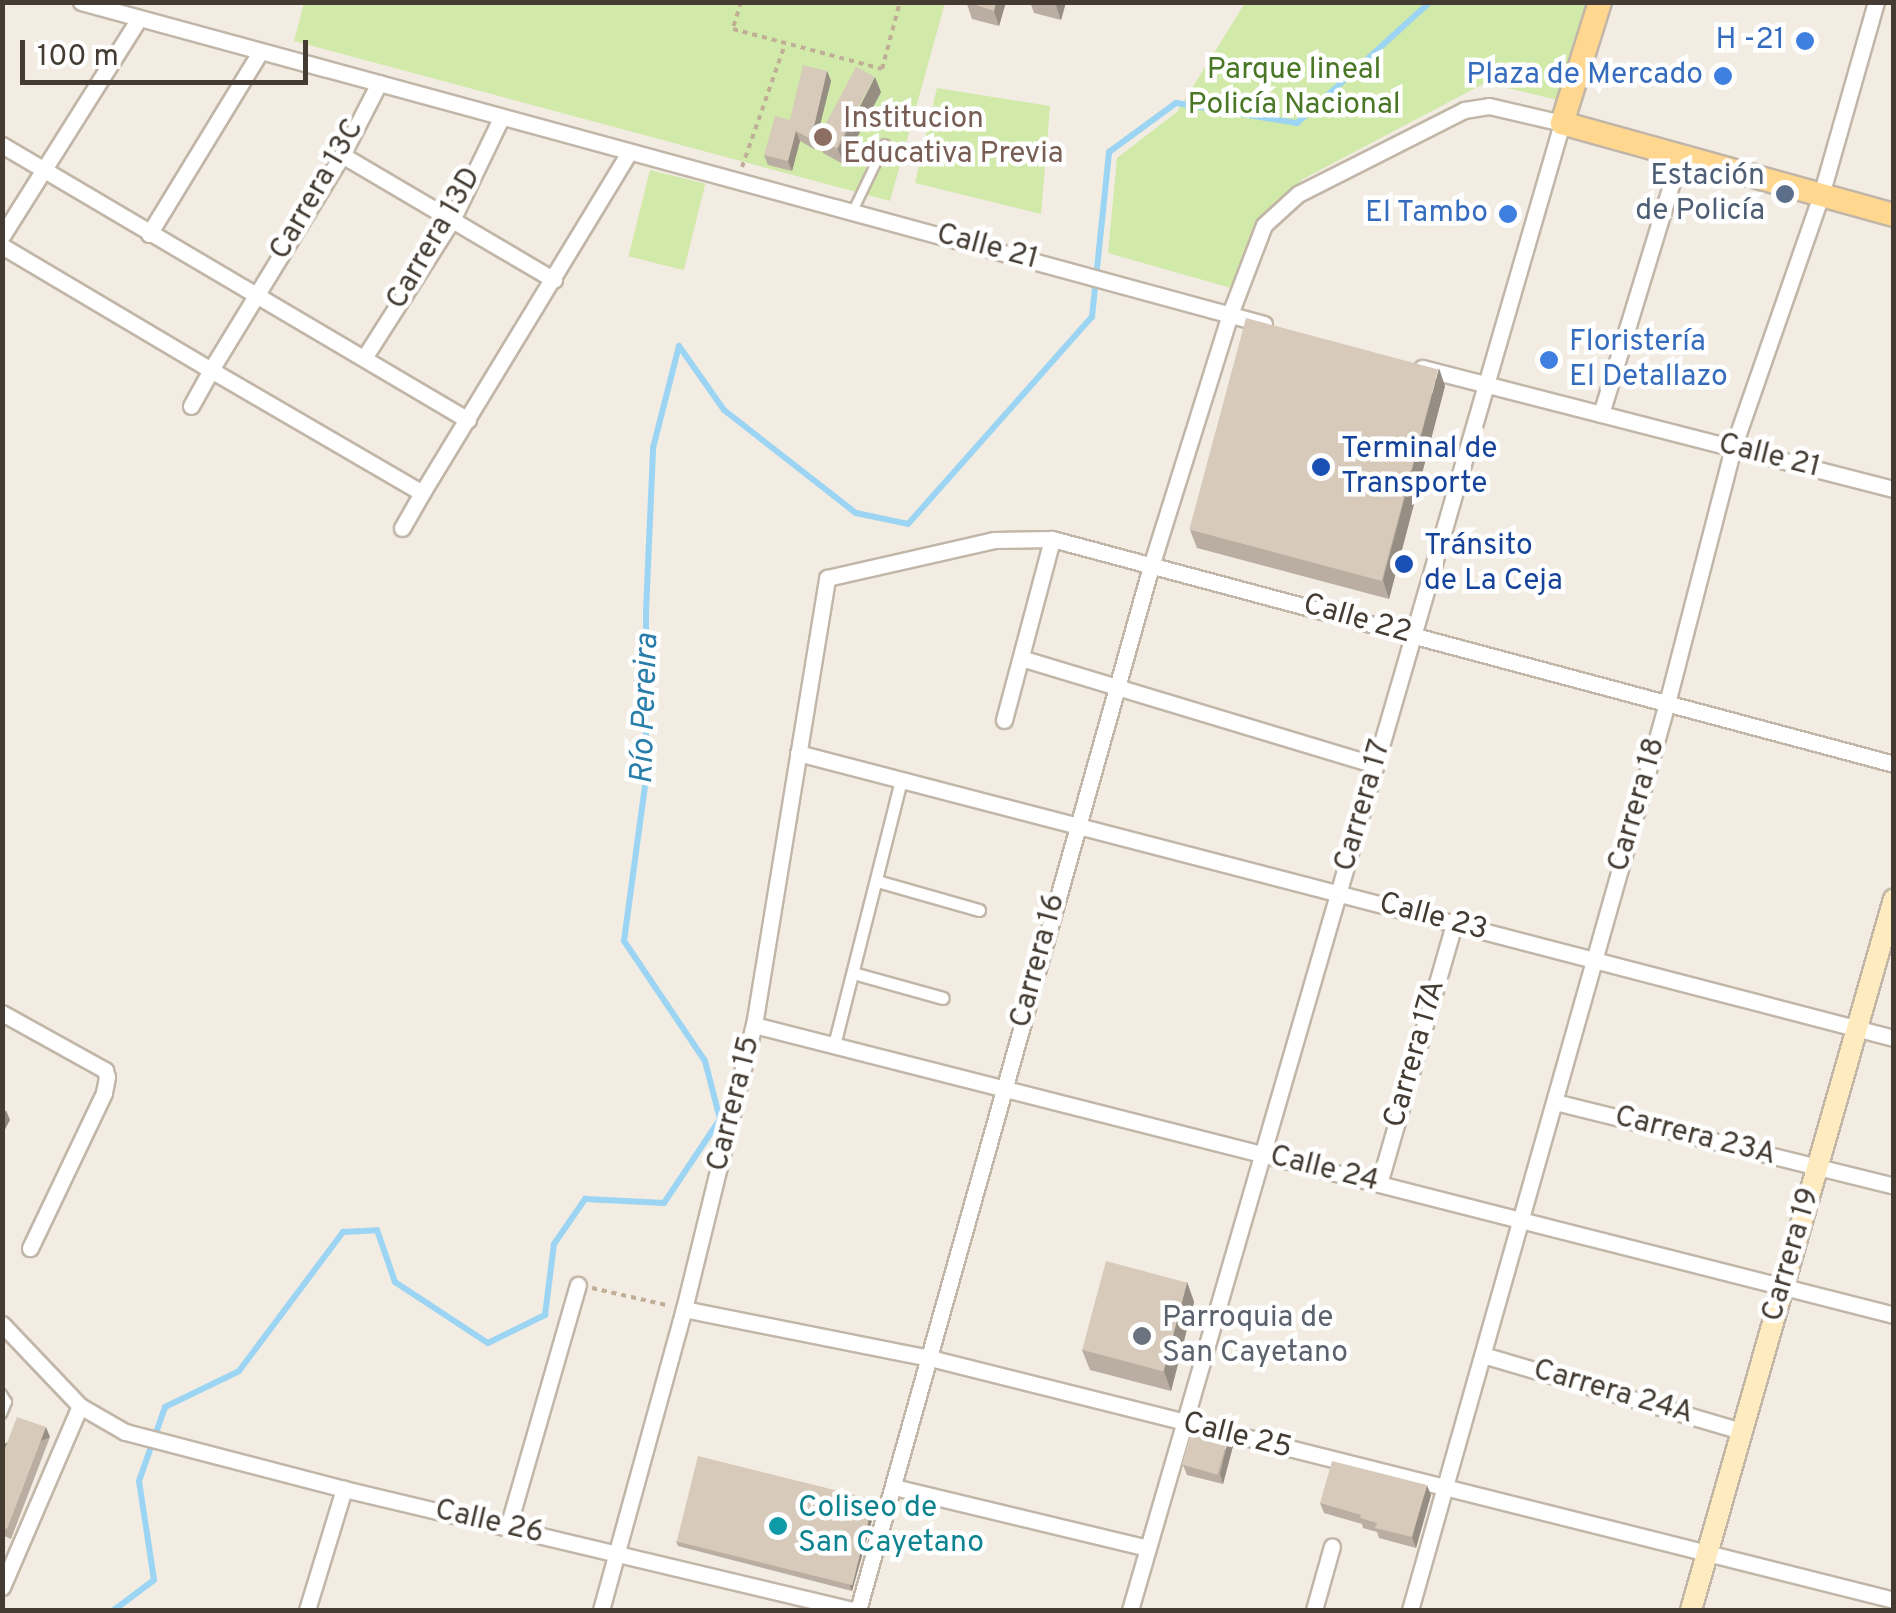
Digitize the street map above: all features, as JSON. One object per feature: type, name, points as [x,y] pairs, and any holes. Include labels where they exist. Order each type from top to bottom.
[{"type":"main road","name":"Carrera 17","points":[[1562,123],[1600,2]]},
{"type":"main road","points":[[1562,123],[1894,215]]},
{"type":"main road","name":"Carrera 19","points":[[1692,1610],[1894,900]]},
{"type":"street","name":"Calle 21","points":[[82,2],[259,54],[1285,330]]},
{"type":"street","name":"Carrera 18","points":[[1410,1610],[1667,703],[1733,448],[1821,195],[1876,2]]},
{"type":"street","points":[[2,236],[138,20]]},
{"type":"street","points":[[149,234],[259,54]]},
{"type":"street","name":"Carrera 13C","points":[[191,406],[342,155],[378,83]]},
{"type":"street","name":"Carrera 16","points":[[856,1610],[894,1487],[1075,825],[1152,562],[1230,314],[1264,225],[1298,194],[1464,110],[1489,106],[1562,123]]},
{"type":"street","name":"Carrera 13D","points":[[364,358],[452,220],[501,118]]},
{"type":"street","name":"Carrera 17","points":[[1130,1610],[1562,123]]},
{"type":"street","points":[[2,145],[468,420]]},
{"type":"street","points":[[402,528],[628,152]]},
{"type":"street","points":[[342,155],[554,280]]},
{"type":"street","points":[[1601,414],[1680,156]]},
{"type":"street","points":[[2,246],[422,493]]},
{"type":"street","name":"Calle 21","points":[[1413,365],[1894,488]]},
{"type":"street","points":[[1004,720],[1052,538]]},
{"type":"street","name":"Calle 22","points":[[822,587],[836,572],[994,540],[1052,538],[1894,764]]},
{"type":"street","name":"Carrera 15","points":[[602,1610],[684,1308],[754,1025],[822,587]]},
{"type":"street","points":[[1021,658],[1376,765]]},
{"type":"street","name":"Calle 23","points":[[798,754],[1894,1038]]},
{"type":"street","points":[[834,1045],[901,780]]},
{"type":"street","points":[[878,882],[980,910]]},
{"type":"street","name":"Carrera 17A","points":[[1378,1184],[1454,924]]},
{"type":"street","points":[[853,974],[944,998]]},
{"type":"street","points":[[2,1013],[105,1070],[107,1077],[104,1093],[30,1248]]},
{"type":"street","name":"Calle 24","points":[[754,1025],[1894,1316]]},
{"type":"street","name":"Carrera 23A","points":[[1555,1102],[1894,1186]]},
{"type":"street","points":[[508,1528],[578,1285]]},
{"type":"street","name":"Calle 25","points":[[684,1308],[930,1358],[1894,1600]]},
{"type":"street","name":"Calle 26","points":[[2,1324],[80,1406],[125,1432],[344,1489],[856,1610]]},
{"type":"street","name":"Carrera 24A","points":[[1483,1355],[1742,1431]]},
{"type":"street","points":[[2,1587],[80,1406]]},
{"type":"street","points":[[894,1487],[1148,1548]]},
{"type":"street","points":[[313,1609],[344,1489]]},
{"type":"street","points":[[1314,1610],[1332,1546]]},
{"type":"lane","points":[[853,211],[885,144]]},
{"type":"lane","points":[[2,1394],[7,1402],[2,1414]]},
{"type":"path","points":[[740,2],[734,29],[882,69],[900,2]]},
{"type":"path","points":[[738,181],[786,43]]},
{"type":"path","points":[[578,1285],[684,1308]]},
{"type":"green space","points":[[304,3],[945,3],[890,201],[294,41]]},
{"type":"green space","name":"Parque lineal Policía Nacional","points":[[1245,3],[1594,3],[1562,101],[1485,83],[1303,179],[1258,220],[1231,288],[1108,253],[1117,158],[1177,112]]},
{"type":"green space","points":[[937,88],[1050,106],[1041,214],[915,183]]},
{"type":"green space","points":[[650,170],[705,184],[684,270],[628,256]]},
{"type":"building","points":[[967,2],[996,2],[994,11]]},
{"type":"building","points":[[803,65],[827,71],[811,139],[796,131],[788,161],[764,155],[775,116],[790,120]]},
{"type":"building","points":[[856,67],[875,77],[837,148],[818,139]]},
{"type":"building","name":"Terminal de Transporte","points":[[1246,318],[1438,370],[1382,581],[1189,530]]},
{"type":"building","name":"Parroquia de San Cayetano","points":[[1106,1261],[1187,1283],[1163,1372],[1082,1350]]},
{"type":"building","points":[[17,1417],[46,1427],[7,1529],[2,1527],[2,1456]]},
{"type":"building","points":[[1193,1426],[1229,1436],[1218,1475],[1182,1464]]},
{"type":"building","name":"Coliseo de San Cayetano","points":[[698,1456],[874,1500],[852,1585],[677,1541]]},
{"type":"building","points":[[1332,1461],[1427,1485],[1412,1537],[1375,1528],[1377,1523],[1360,1518],[1361,1515],[1320,1503]]},
{"type":"waterway","name":"Río Pereira","points":[[114,1610],[154,1580],[139,1481],[165,1407],[239,1371],[343,1232],[377,1230],[395,1282],[488,1343],[545,1315],[554,1244],[585,1199],[664,1203],[720,1119],[705,1061],[624,941],[646,779],[646,611],[653,448],[679,346],[724,410],[856,513],[908,524],[1092,317],[1109,152],[1176,103],[1297,123],[1430,2]]},
{"type":"place","name":"H -21","points":[[1805,41]]},
{"type":"place","name":"Plaza de Mercado","points":[[1723,76]]},
{"type":"place","name":"Institucion Educativa Previa","points":[[823,137]]},
{"type":"place","name":"Estación de Policía","points":[[1785,194]]},
{"type":"place","name":"El Tambo","points":[[1508,214]]},
{"type":"place","name":"Floristería El Detallazo","points":[[1549,360]]},
{"type":"place","name":"Terminal de Transporte","points":[[1321,467]]},
{"type":"place","name":"Tránsito de La Ceja","points":[[1404,564]]},
{"type":"place","name":"Parroquia de San Cayetano","points":[[1142,1336]]},
{"type":"place","name":"Coliseo de San Cayetano","points":[[778,1526]]}]
